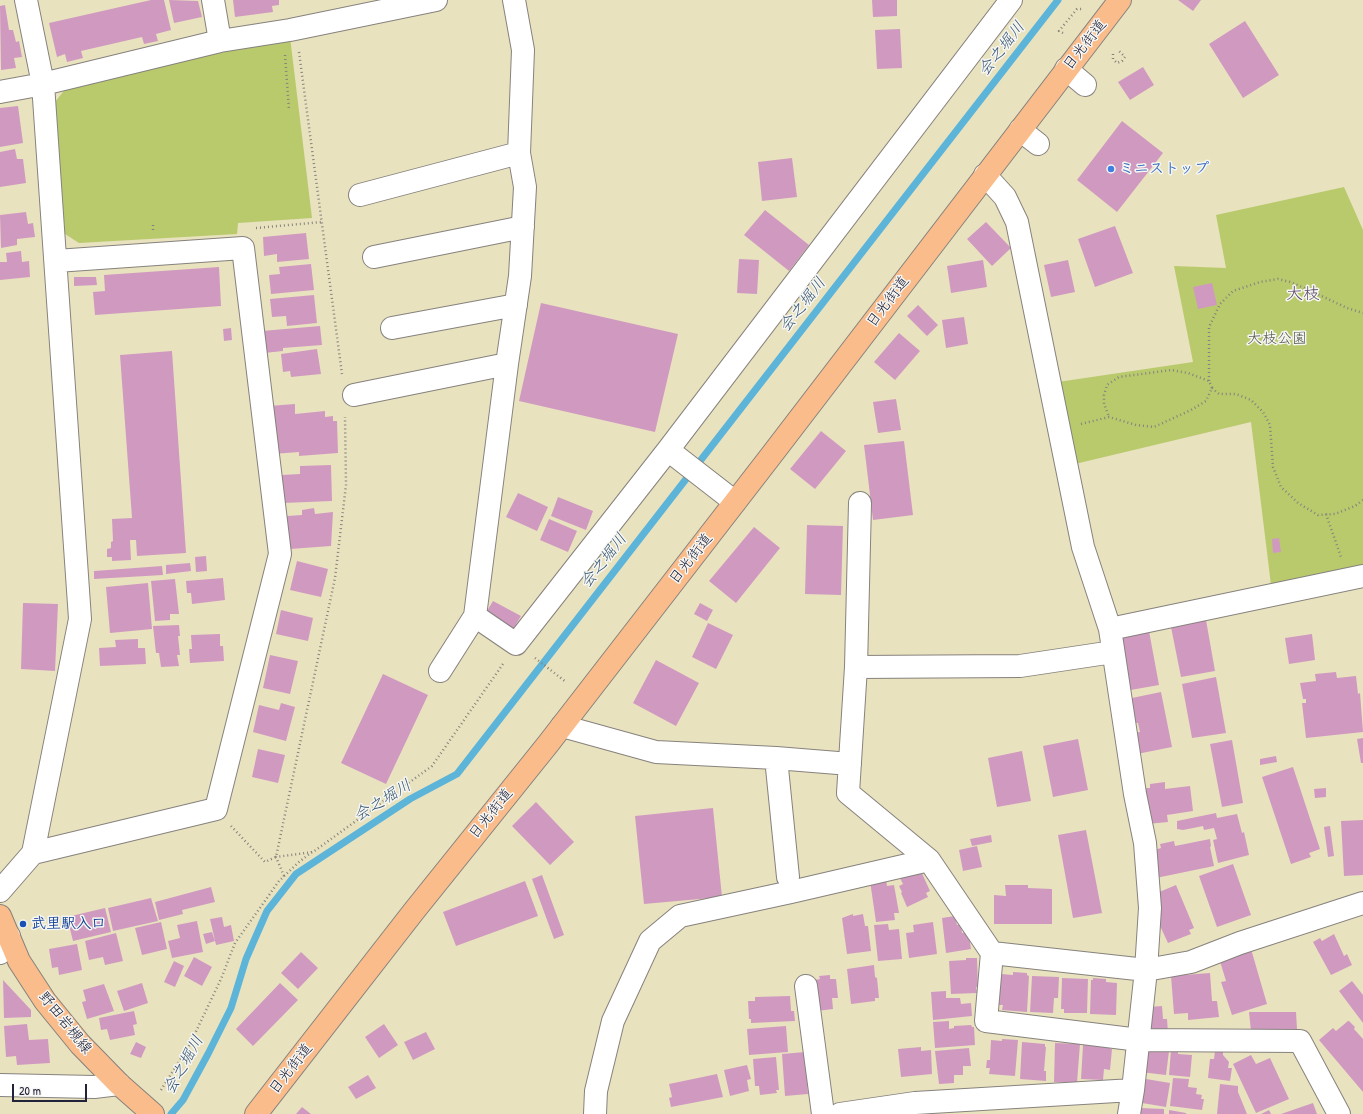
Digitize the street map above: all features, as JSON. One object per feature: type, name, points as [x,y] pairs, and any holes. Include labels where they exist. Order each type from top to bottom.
[{"type":"main road","name":"日光街道","points":[[256,1114],[418,906],[562,726],[1020,130],[1117,1]]},
{"type":"main road","name":"野田岩槻線","points":[[0,916],[4,945],[20,961],[45,1000],[80,1044],[119,1084],[150,1111]]},
{"type":"street","points":[[0,891],[33,853],[80,619],[43,84],[26,0]]},
{"type":"street","points":[[213,0],[220,41]]},
{"type":"street","points":[[0,92],[43,84],[220,41],[290,29],[436,0]]},
{"type":"street","points":[[440,671],[475,616],[507,364],[520,276],[525,187],[519,153],[523,50],[514,0]]},
{"type":"street","points":[[475,616],[523,649],[672,453],[1011,0]]},
{"type":"street","points":[[1066,69],[1085,85]]},
{"type":"street","points":[[1020,130],[1038,144]]},
{"type":"street","points":[[360,196],[519,153]]},
{"type":"street","points":[[985,175],[1019,213],[1017,222],[1060,402],[1059,429],[1083,547],[1110,629],[1135,794],[1145,843],[1150,908],[1139,1040],[1129,1114]]},
{"type":"street","points":[[374,257],[523,227]]},
{"type":"street","points":[[33,853],[216,809],[280,554],[243,248],[56,261]]},
{"type":"street","points":[[392,328],[516,305]]},
{"type":"street","points":[[348,396],[507,364]]},
{"type":"street","points":[[672,453],[735,502]]},
{"type":"street","points":[[860,503],[856,667],[848,793],[929,860],[992,953],[986,1021],[1139,1040],[1300,1041],[1339,1114]]},
{"type":"street","points":[[1110,629],[1354,578]]},
{"type":"street","points":[[856,667],[1020,666],[1113,652]]},
{"type":"street","points":[[562,726],[656,752],[776,758],[850,764]]},
{"type":"street","points":[[776,758],[788,877]]},
{"type":"street","points":[[595,1114],[596,1091],[613,1021],[650,941],[680,916],[929,860]]},
{"type":"street","points":[[992,953],[1146,970],[1191,962],[1240,943],[1363,903]]},
{"type":"street","points":[[806,986],[823,1114]]},
{"type":"street","points":[[0,1085],[94,1088],[119,1084]]},
{"type":"street","points":[[848,1113],[915,1102],[1133,1090]]},
{"type":"path","points":[[1066,29],[1062,34],[1059,31],[1077,9],[1083,9]]},
{"type":"path","points":[[289,110],[290,29]]},
{"type":"path","points":[[284,876],[276,857],[336,578],[346,486],[348,396],[322,222],[290,29]]},
{"type":"path","points":[[1112,54],[1113,59],[1117,63],[1122,62],[1125,57],[1118,50]]},
{"type":"path","points":[[243,248],[243,229],[322,222]]},
{"type":"path","points":[[1363,313],[1347,308],[1290,282],[1278,279],[1260,282],[1233,291],[1220,304],[1209,327],[1209,381],[1212,388],[1219,394],[1236,394],[1250,400],[1263,412],[1270,425],[1273,467],[1281,487],[1298,503],[1318,515],[1336,514],[1355,506],[1363,500]]},
{"type":"path","points":[[1109,417],[1104,404],[1104,395],[1107,385],[1119,377],[1171,370],[1188,373],[1209,381]]},
{"type":"path","points":[[1059,429],[1109,417],[1154,427],[1191,410],[1206,401],[1212,388]]},
{"type":"path","points":[[1326,514],[1343,562],[1354,578]]},
{"type":"path","points":[[150,1111],[189,1046],[221,979],[235,943],[279,881],[299,862],[432,766],[523,649],[566,682]]},
{"type":"path","points":[[216,809],[264,862],[276,857],[313,852]]},
{"type":"green space","points":[[290,37],[312,218],[238,223],[237,234],[79,243],[65,234],[55,102],[66,88]]},
{"type":"green space","name":"大枝公園","points":[[1344,187],[1363,230],[1363,566],[1271,585],[1251,422],[1075,464],[1058,382],[1193,362],[1174,266],[1226,268],[1216,215]]},
{"type":"building","points":[[151,0],[164,0],[171,30],[156,34],[158,41],[144,44],[142,37],[81,51],[83,58],[67,62],[65,54],[57,57],[49,23]]},
{"type":"building","points":[[169,0],[198,1],[202,17],[174,23]]},
{"type":"building","points":[[233,0],[279,0],[279,5],[272,6],[273,12],[235,17]]},
{"type":"building","points":[[872,0],[897,0],[897,16],[873,17]]},
{"type":"building","points":[[1178,0],[1201,0],[1193,11]]},
{"type":"building","points":[[5,5],[9,30],[13,30],[16,42],[19,41],[22,57],[14,58],[16,68],[1,70],[0,6]]},
{"type":"building","points":[[1245,21],[1279,75],[1243,98],[1209,44]]},
{"type":"building","points":[[900,29],[902,68],[877,69],[875,30]]},
{"type":"building","points":[[1143,67],[1154,85],[1130,100],[1118,82]]},
{"type":"building","points":[[18,106],[23,143],[0,147],[0,108]]},
{"type":"building","points":[[1122,121],[1163,153],[1117,212],[1077,180]]},
{"type":"building","points":[[15,149],[17,159],[23,159],[26,183],[0,187],[0,152]]},
{"type":"building","points":[[792,158],[797,197],[762,201],[758,162]]},
{"type":"building","points":[[765,210],[809,245],[789,271],[744,235]]},
{"type":"building","points":[[26,212],[28,224],[33,223],[35,237],[17,239],[17,245],[1,248],[0,215]]},
{"type":"building","points":[[986,222],[1011,248],[992,266],[967,239]]},
{"type":"building","points":[[1115,226],[1133,273],[1095,287],[1078,239]]},
{"type":"building","points":[[306,233],[309,259],[277,262],[277,254],[264,256],[263,237]]},
{"type":"building","points":[[21,251],[22,262],[29,261],[30,277],[0,280],[0,262],[7,262],[6,253]]},
{"type":"building","points":[[739,259],[759,260],[757,294],[737,293]]},
{"type":"building","points":[[983,260],[987,287],[951,293],[947,266]]},
{"type":"building","points":[[1068,260],[1075,292],[1051,297],[1044,265]]},
{"type":"building","points":[[311,264],[314,290],[271,294],[269,275],[280,274],[279,267]]},
{"type":"building","points":[[219,267],[221,306],[95,315],[93,292],[105,291],[104,275]]},
{"type":"building","points":[[74,277],[96,277],[97,285],[74,286]]},
{"type":"building","points":[[1212,283],[1217,305],[1198,309],[1193,287]]},
{"type":"building","points":[[314,295],[317,323],[287,326],[286,316],[272,317],[270,299]]},
{"type":"building","points":[[541,303],[678,334],[655,432],[519,401]]},
{"type":"building","points":[[918,305],[938,325],[927,336],[907,316]]},
{"type":"building","points":[[964,317],[968,344],[946,348],[942,320]]},
{"type":"building","points":[[320,326],[322,345],[283,348],[283,351],[264,353],[262,331]]},
{"type":"building","points":[[231,328],[232,340],[224,341],[223,329]]},
{"type":"building","points":[[899,333],[920,351],[895,380],[874,362]]},
{"type":"building","points":[[317,349],[321,374],[291,377],[290,371],[283,372],[281,354]]},
{"type":"building","points":[[172,351],[186,553],[137,556],[136,540],[130,540],[131,560],[112,561],[112,557],[107,557],[107,549],[111,548],[111,542],[113,541],[112,519],[132,518],[120,355]]},
{"type":"building","points":[[896,399],[901,430],[878,433],[873,402]]},
{"type":"building","points":[[295,404],[295,414],[325,411],[325,417],[333,416],[333,421],[337,421],[338,453],[299,456],[299,452],[273,454],[269,406]]},
{"type":"building","points":[[821,431],[846,451],[815,489],[790,469]]},
{"type":"building","points":[[904,441],[913,515],[873,520],[864,445]]},
{"type":"building","points":[[331,465],[332,501],[283,503],[282,475],[300,474],[300,466]]},
{"type":"building","points":[[518,493],[548,507],[537,531],[506,517]]},
{"type":"building","points":[[558,497],[593,511],[586,530],[551,516]]},
{"type":"building","points":[[314,508],[315,514],[333,512],[331,546],[290,549],[287,516],[302,515],[302,510]]},
{"type":"building","points":[[549,519],[577,531],[568,552],[540,540]]},
{"type":"building","points":[[807,525],[843,526],[841,595],[805,594]]},
{"type":"building","points":[[754,527],[780,548],[736,603],[709,581]]},
{"type":"building","points":[[1279,538],[1281,552],[1273,553],[1272,539]]},
{"type":"building","points":[[206,556],[207,571],[196,572],[195,557]]},
{"type":"building","points":[[297,561],[328,569],[321,597],[290,590]]},
{"type":"building","points":[[190,563],[191,571],[166,574],[166,565]]},
{"type":"building","points":[[162,566],[163,575],[94,579],[94,571]]},
{"type":"building","points":[[223,578],[225,600],[192,604],[191,593],[187,593],[186,581]]},
{"type":"building","points":[[175,579],[179,614],[170,614],[170,620],[155,621],[151,581]]},
{"type":"building","points":[[148,583],[152,629],[110,633],[106,587]]},
{"type":"building","points":[[493,601],[521,616],[512,631],[484,616]]},
{"type":"building","points":[[23,603],[58,604],[55,671],[21,669]]},
{"type":"building","points":[[700,603],[713,610],[707,621],[694,614]]},
{"type":"building","points":[[281,610],[313,618],[308,641],[276,634]]},
{"type":"building","points":[[1206,620],[1215,671],[1181,677],[1171,627]]},
{"type":"building","points":[[708,623],[733,635],[716,669],[692,657]]},
{"type":"building","points":[[179,625],[180,636],[178,636],[180,655],[177,655],[179,666],[161,667],[159,653],[156,653],[153,626]]},
{"type":"building","points":[[1149,631],[1159,685],[1125,691],[1121,671],[1128,670],[1126,659],[1123,660],[1115,637]]},
{"type":"building","points":[[220,634],[220,646],[223,646],[224,661],[190,663],[189,649],[192,649],[191,635]]},
{"type":"building","points":[[1312,634],[1315,660],[1289,664],[1285,638]]},
{"type":"building","points":[[138,639],[138,648],[145,648],[146,664],[100,666],[99,648],[116,647],[115,640]]},
{"type":"building","points":[[270,655],[298,661],[290,694],[263,688]]},
{"type":"building","points":[[656,660],[699,683],[676,726],[633,703]]},
{"type":"building","points":[[1336,672],[1337,678],[1356,676],[1358,694],[1360,693],[1363,732],[1306,738],[1302,703],[1306,703],[1306,699],[1303,699],[1300,683],[1316,681],[1315,674]]},
{"type":"building","points":[[383,674],[428,695],[386,784],[341,763]]},
{"type":"building","points":[[1216,677],[1226,733],[1192,738],[1182,684]]},
{"type":"building","points":[[1161,692],[1172,747],[1137,754],[1133,733],[1140,732],[1138,723],[1135,723],[1127,699]]},
{"type":"building","points":[[281,703],[295,707],[286,741],[253,732],[259,705],[279,710]]},
{"type":"building","points":[[1363,738],[1363,763],[1361,763],[1357,739]]},
{"type":"building","points":[[1078,739],[1088,790],[1053,797],[1043,746]]},
{"type":"building","points":[[1232,740],[1243,803],[1222,807],[1210,744]]},
{"type":"building","points":[[258,749],[285,755],[278,783],[252,777]]},
{"type":"building","points":[[1022,751],[1031,801],[997,807],[988,758]]},
{"type":"building","points":[[1276,756],[1277,762],[1260,765],[1260,759]]},
{"type":"building","points":[[1293,767],[1320,849],[1309,853],[1311,857],[1291,864],[1262,777]]},
{"type":"building","points":[[1165,782],[1165,789],[1190,786],[1193,811],[1167,815],[1168,822],[1147,824],[1141,788],[1150,788],[1150,784]]},
{"type":"building","points":[[1326,788],[1326,797],[1315,798],[1314,789]]},
{"type":"building","points":[[536,802],[574,842],[550,865],[512,826]]},
{"type":"building","points":[[713,808],[722,897],[644,904],[635,816]]},
{"type":"building","points":[[1216,813],[1217,818],[1237,814],[1242,833],[1244,832],[1249,855],[1218,863],[1213,840],[1217,839],[1214,828],[1204,830],[1203,826],[1183,830],[1177,829],[1177,821]]},
{"type":"building","points":[[1363,820],[1363,875],[1344,876],[1341,821]]},
{"type":"building","points":[[1330,826],[1334,856],[1328,857],[1324,827]]},
{"type":"building","points":[[1086,830],[1102,913],[1073,918],[1058,835]]},
{"type":"building","points":[[991,835],[992,842],[972,846],[970,839]]},
{"type":"building","points":[[1210,839],[1214,866],[1156,878],[1151,851],[1161,848],[1160,844],[1174,841],[1175,846]]},
{"type":"building","points":[[977,846],[982,867],[963,871],[959,850]]},
{"type":"building","points":[[1233,864],[1251,915],[1217,927],[1199,876]]},
{"type":"building","points":[[920,869],[930,891],[926,893],[928,897],[907,907],[899,886],[903,884],[900,878]]},
{"type":"building","points":[[542,875],[564,935],[554,939],[532,879]]},
{"type":"building","points":[[886,879],[887,886],[894,885],[899,913],[894,913],[895,920],[876,922],[870,881]]},
{"type":"building","points":[[525,881],[538,916],[456,946],[443,912]]},
{"type":"building","points":[[1005,885],[1028,885],[1028,888],[1052,889],[1052,924],[994,924],[994,895],[1006,896]]},
{"type":"building","points":[[1176,885],[1194,928],[1189,930],[1191,934],[1168,943],[1154,913],[1152,895]]},
{"type":"building","points":[[211,887],[215,902],[182,910],[183,914],[159,920],[155,902]]},
{"type":"building","points":[[151,898],[158,921],[113,931],[108,908]]},
{"type":"building","points":[[105,908],[111,932],[73,941],[67,917]]},
{"type":"building","points":[[853,914],[853,916],[863,914],[865,926],[868,926],[871,951],[847,954],[842,918]]},
{"type":"building","points":[[955,916],[957,925],[961,924],[962,933],[966,932],[967,936],[969,936],[971,949],[946,953],[942,918]]},
{"type":"building","points":[[222,917],[224,927],[231,925],[234,941],[216,945],[210,919]]},
{"type":"building","points":[[197,921],[203,952],[172,958],[168,941],[180,938],[177,925]]},
{"type":"building","points":[[161,922],[167,949],[142,955],[135,928]]},
{"type":"building","points":[[933,922],[937,954],[909,958],[906,933],[914,932],[913,925]]},
{"type":"building","points":[[888,924],[889,930],[899,929],[902,959],[878,961],[874,925]]},
{"type":"building","points":[[212,932],[215,941],[206,944],[203,934]]},
{"type":"building","points":[[116,933],[123,961],[105,965],[103,957],[89,960],[85,941]]},
{"type":"building","points":[[1334,934],[1344,956],[1347,954],[1352,965],[1331,975],[1313,942],[1320,938],[1322,941]]},
{"type":"building","points":[[77,944],[82,970],[59,975],[58,967],[52,968],[49,949]]},
{"type":"building","points":[[1251,949],[1267,1004],[1232,1015],[1221,982],[1226,981],[1219,958]]},
{"type":"building","points":[[301,952],[318,968],[298,989],[281,973]]},
{"type":"building","points":[[194,957],[212,967],[202,986],[184,976]]},
{"type":"building","points":[[966,958],[977,958],[977,993],[951,994],[949,961],[966,960]]},
{"type":"building","points":[[174,961],[184,966],[175,987],[164,982]]},
{"type":"building","points":[[874,965],[879,998],[875,998],[875,1001],[851,1004],[847,969]]},
{"type":"building","points":[[1013,972],[1027,973],[1029,976],[1027,1012],[1002,1010],[1003,1005],[999,1005],[1001,974],[1013,975]]},
{"type":"building","points":[[1210,973],[1212,1001],[1217,1001],[1219,1017],[1188,1020],[1188,1013],[1174,1014],[1171,976]]},
{"type":"building","points":[[830,975],[830,979],[836,979],[838,998],[832,998],[833,1009],[817,1011],[814,980],[820,979],[819,976]]},
{"type":"building","points":[[1032,976],[1059,977],[1058,998],[1054,998],[1053,1013],[1030,1012]]},
{"type":"building","points":[[1062,978],[1088,979],[1087,1013],[1064,1013],[1064,1009],[1061,1009]]},
{"type":"building","points":[[1093,978],[1106,979],[1106,982],[1117,983],[1116,1015],[1090,1014],[1091,980],[1093,980]]},
{"type":"building","points":[[3,980],[31,1010],[31,1017],[4,1018]]},
{"type":"building","points":[[1352,981],[1363,995],[1363,1023],[1339,991]]},
{"type":"building","points":[[142,983],[148,1003],[124,1011],[117,991]]},
{"type":"building","points":[[280,983],[298,1000],[253,1046],[236,1029]]},
{"type":"building","points":[[104,984],[114,1011],[87,1019],[82,1002],[86,1001],[83,990]]},
{"type":"building","points":[[946,991],[946,998],[960,998],[961,1004],[971,1003],[972,1016],[933,1020],[931,992]]},
{"type":"building","points":[[790,996],[791,1011],[794,1011],[795,1021],[751,1023],[751,1019],[749,1019],[748,1001],[755,1001],[755,997]]},
{"type":"building","points":[[1162,1006],[1163,1019],[1167,1019],[1168,1033],[1152,1035],[1150,1007]]},
{"type":"building","points":[[134,1011],[137,1024],[133,1025],[135,1035],[110,1040],[107,1029],[101,1030],[99,1018]]},
{"type":"building","points":[[1249,1012],[1296,1012],[1297,1029],[1251,1031]]},
{"type":"building","points":[[949,1021],[949,1029],[954,1028],[954,1026],[971,1025],[974,1027],[975,1045],[935,1048],[933,1022]]},
{"type":"building","points":[[1348,1021],[1355,1027],[1354,1029],[1363,1039],[1363,1092],[1319,1040],[1333,1028],[1336,1031]]},
{"type":"building","points":[[27,1024],[29,1040],[48,1039],[50,1063],[17,1065],[16,1056],[6,1057],[4,1026]]},
{"type":"building","points":[[384,1024],[398,1045],[379,1058],[365,1037]]},
{"type":"building","points":[[786,1026],[788,1052],[749,1055],[747,1029]]},
{"type":"building","points":[[426,1032],[435,1049],[413,1060],[404,1042]]},
{"type":"building","points":[[1002,1039],[1018,1040],[1015,1076],[989,1074],[990,1068],[986,1068],[987,1060],[990,1060],[991,1040],[1002,1041]]},
{"type":"building","points":[[136,1042],[146,1047],[141,1058],[130,1054]]},
{"type":"building","points":[[1022,1042],[1045,1044],[1044,1071],[1046,1071],[1046,1081],[1020,1079]]},
{"type":"building","points":[[1055,1043],[1080,1044],[1077,1083],[1054,1082]]},
{"type":"building","points":[[1083,1045],[1110,1046],[1110,1049],[1112,1049],[1110,1070],[1104,1069],[1103,1080],[1081,1079]]},
{"type":"building","points":[[921,1047],[921,1051],[931,1050],[932,1074],[901,1077],[898,1049]]},
{"type":"building","points":[[969,1048],[971,1066],[963,1066],[963,1075],[954,1075],[954,1083],[939,1084],[935,1051]]},
{"type":"building","points":[[1153,1050],[1169,1051],[1166,1075],[1140,1072],[1142,1051],[1153,1052]]},
{"type":"building","points":[[1171,1050],[1178,1050],[1178,1054],[1192,1055],[1190,1077],[1169,1075]]},
{"type":"building","points":[[1215,1051],[1223,1052],[1223,1055],[1229,1062],[1228,1068],[1232,1068],[1230,1081],[1208,1078],[1210,1059],[1214,1059]]},
{"type":"building","points":[[805,1052],[808,1068],[806,1069],[808,1094],[785,1096],[782,1054]]},
{"type":"building","points":[[1251,1055],[1256,1064],[1270,1058],[1289,1099],[1256,1113],[1233,1064]]},
{"type":"building","points":[[776,1057],[779,1090],[776,1090],[777,1093],[760,1095],[759,1086],[755,1086],[753,1059]]},
{"type":"building","points":[[747,1065],[751,1079],[747,1080],[749,1091],[730,1096],[724,1070]]},
{"type":"building","points":[[717,1074],[723,1097],[671,1107],[669,1098],[672,1097],[669,1084]]},
{"type":"building","points":[[368,1075],[376,1088],[356,1099],[348,1087]]},
{"type":"building","points":[[1140,1078],[1170,1083],[1166,1107],[1136,1102]]},
{"type":"building","points":[[1173,1078],[1189,1079],[1188,1087],[1197,1088],[1196,1094],[1202,1095],[1201,1099],[1204,1099],[1202,1110],[1170,1106]]},
{"type":"building","points":[[1220,1084],[1238,1086],[1238,1092],[1247,1114],[1217,1114]]},
{"type":"building","points":[[1313,1103],[1317,1114],[1281,1114]]},
{"type":"building","points":[[302,1107],[311,1114],[296,1114]]},
{"type":"building","points":[[1140,1108],[1164,1109],[1164,1114],[1140,1114]]},
{"type":"building","points":[[1169,1110],[1186,1113],[1186,1114],[1169,1114]]},
{"type":"building","points":[[1269,1110],[1271,1114],[1261,1114]]},
{"type":"waterway","name":"会之堀川","points":[[171,1114],[183,1100],[231,1008],[246,959],[267,911],[296,874],[410,799],[457,774],[1058,0]]},
{"type":"place","name":"ミニストップ","points":[[1111,169]]},
{"type":"place","name":"武里駅入口","points":[[23,924]]},
{"type":"district","name":"大枝","points":[[1303,294]]}]
